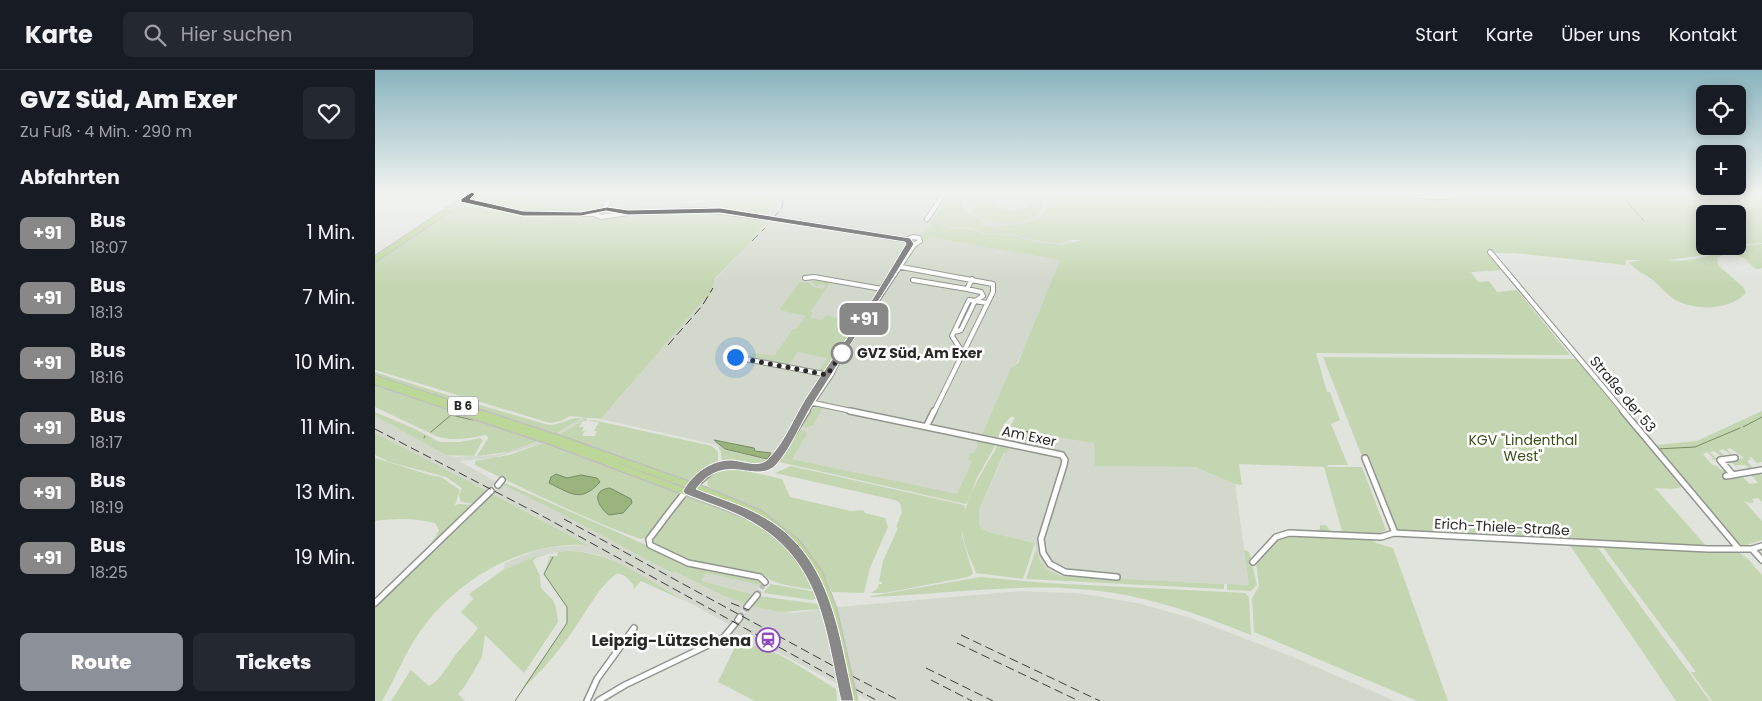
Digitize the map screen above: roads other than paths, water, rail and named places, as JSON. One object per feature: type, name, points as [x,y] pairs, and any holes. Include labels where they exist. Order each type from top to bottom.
[{"type":"main road","points":[[375,259],[429,223]]},
{"type":"main road","name":"B 6","points":[[375,378],[691,489],[735,509],[780,535],[817,575],[848,701]]},
{"type":"main road","name":"B 6","points":[[375,382],[549,438]]},
{"type":"main road","name":"B 6","points":[[691,489],[706,491],[760,514],[796,542],[817,575],[833,609],[854,701]]},
{"type":"street","points":[[765,582],[760,577],[688,563],[650,545],[649,541],[706,472],[719,466],[730,464],[758,468],[768,466],[774,460],[898,266],[910,242],[889,236],[805,223]]},
{"type":"street","name":"Straße der 53","points":[[1490,252],[1739,549]]},
{"type":"street","points":[[898,266],[993,284],[993,292],[927,425]]},
{"type":"street","points":[[805,278],[883,289]]},
{"type":"street","points":[[967,289],[972,279]]},
{"type":"street","points":[[913,280],[982,293],[982,297],[975,301]]},
{"type":"street","points":[[963,353],[952,338],[969,300],[987,303]]},
{"type":"street","points":[[877,322],[884,319]]},
{"type":"street","points":[[735,357],[829,375]]},
{"type":"street","name":"Am Exer","points":[[811,402],[1062,455],[1065,460],[1064,465],[1041,540],[1043,552],[1050,564],[1065,572],[1117,577]]},
{"type":"street","points":[[1365,458],[1395,533]]},
{"type":"street","points":[[1713,461],[1735,458]]},
{"type":"street","points":[[1720,460],[1733,475]]},
{"type":"street","points":[[691,489],[719,466]]},
{"type":"street","points":[[1726,476],[1762,470]]},
{"type":"street","points":[[705,477],[706,491]]},
{"type":"street","points":[[375,604],[491,491]]},
{"type":"street","name":"Erich-Thiele-Straße","points":[[1253,562],[1276,537],[1285,533],[1381,537],[1389,533],[1395,533],[1739,549],[1752,549],[1762,546]]},
{"type":"street","points":[[1752,549],[1762,560]]},
{"type":"street","points":[[747,607],[757,595]]},
{"type":"street","points":[[598,701],[625,685],[723,638],[737,620]]},
{"type":"street","points":[[587,701],[597,678],[635,628]]},
{"type":"waterway","points":[[431,432],[451,415],[473,420]]},
{"type":"waterway","points":[[1743,427],[1762,417]]},
{"type":"waterway","points":[[1657,449],[1695,447],[1740,428]]},
{"type":"waterway","points":[[515,701],[567,623],[567,607],[544,574],[553,557]]},
{"type":"tunnel","points":[[757,595],[765,582]]},
{"type":"tunnel","points":[[740,617],[747,607]]},
{"type":"railway","points":[[752,241],[765,228]]},
{"type":"railway","points":[[668,345],[702,306],[713,288]]},
{"type":"railway","points":[[375,429],[548,519],[840,681]]},
{"type":"railway","points":[[564,519],[837,668]]},
{"type":"railway","points":[[731,603],[749,610]]},
{"type":"railway","points":[[961,635],[1100,701]]},
{"type":"railway","points":[[957,643],[1079,701]]},
{"type":"railway","points":[[926,668],[993,701]]},
{"type":"railway","points":[[852,676],[900,701]]},
{"type":"railway","points":[[931,680],[972,701]]},
{"type":"railway","points":[[855,689],[878,701]]},
{"type":"place","name":"GVZ Süd, Am Exer","points":[[842,353]]},
{"type":"place","name":"Leipzig-Lützschena","points":[[768,640]]},
{"type":"park label","name":"KGV \"Lindenthal West\"","points":[[1523,448]]}]
